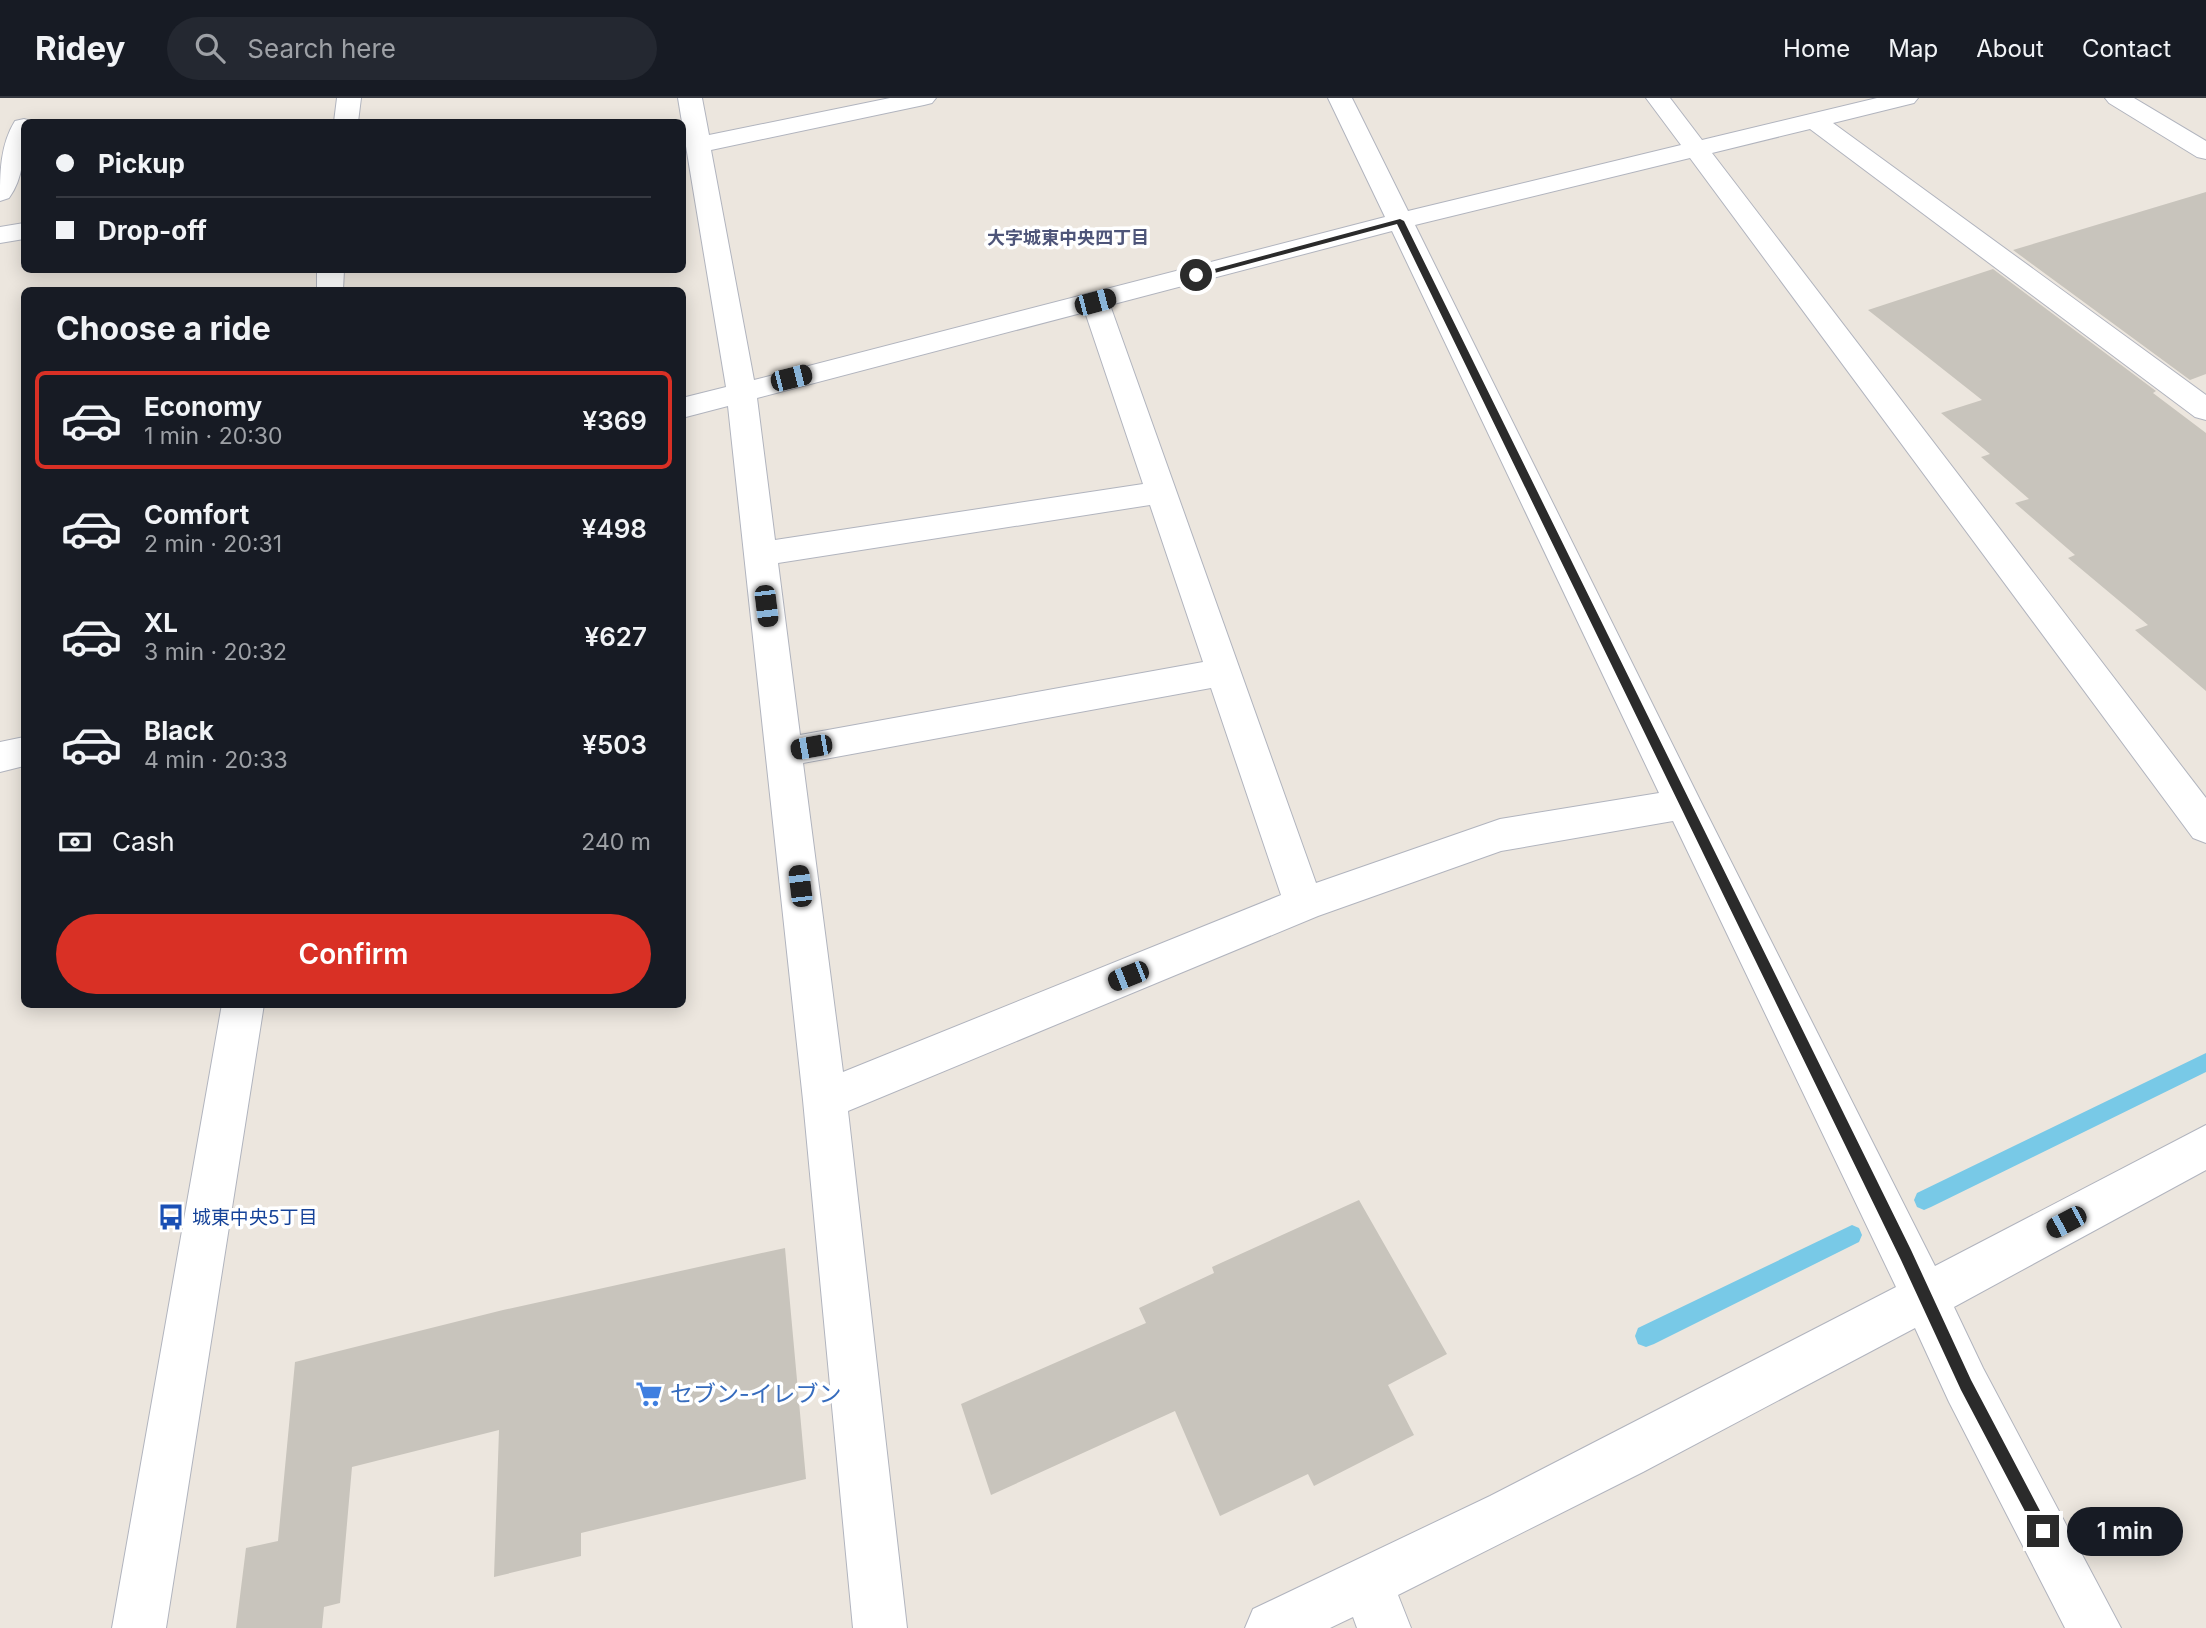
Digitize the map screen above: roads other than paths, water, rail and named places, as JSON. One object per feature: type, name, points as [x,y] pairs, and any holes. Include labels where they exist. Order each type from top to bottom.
[{"type":"street","points":[[346,119],[349,98]]},
{"type":"street","points":[[690,98],[741,391],[825,1100],[880,1628]]},
{"type":"street","points":[[698,145],[924,98]]},
{"type":"street","points":[[1340,98],[1926,1297],[1966,1385],[2094,1628]]},
{"type":"street","points":[[1658,98],[2206,827]]},
{"type":"street","points":[[686,407],[1400,221],[1906,98]]},
{"type":"street","points":[[2118,98],[2206,152]]},
{"type":"street","points":[[1816,122],[2206,410]]},
{"type":"street","points":[[0,192],[21,136]]},
{"type":"street","points":[[0,235],[21,232]]},
{"type":"street","points":[[1095,302],[1304,904]]},
{"type":"street","points":[[761,554],[1161,492]]},
{"type":"street","points":[[784,752],[1224,672]]},
{"type":"street","points":[[0,757],[21,753]]},
{"type":"street","points":[[825,1100],[1304,904],[1500,835],[1683,804]]},
{"type":"street","points":[[139,1628],[242,1008]]},
{"type":"street","points":[[1272,1628],[1376,1606],[1926,1297],[2206,1146]]},
{"type":"waterway","points":[[1924,1200],[2206,1062]]},
{"type":"waterway","points":[[1646,1336],[1852,1235]]},
{"type":"place","name":"城東中央5丁目","points":[[171,1217]]},
{"type":"place","name":"セブン-イレブン","points":[[649,1394]]},
{"type":"district","name":"大字城東中央四丁目","points":[[1068,237]]}]
